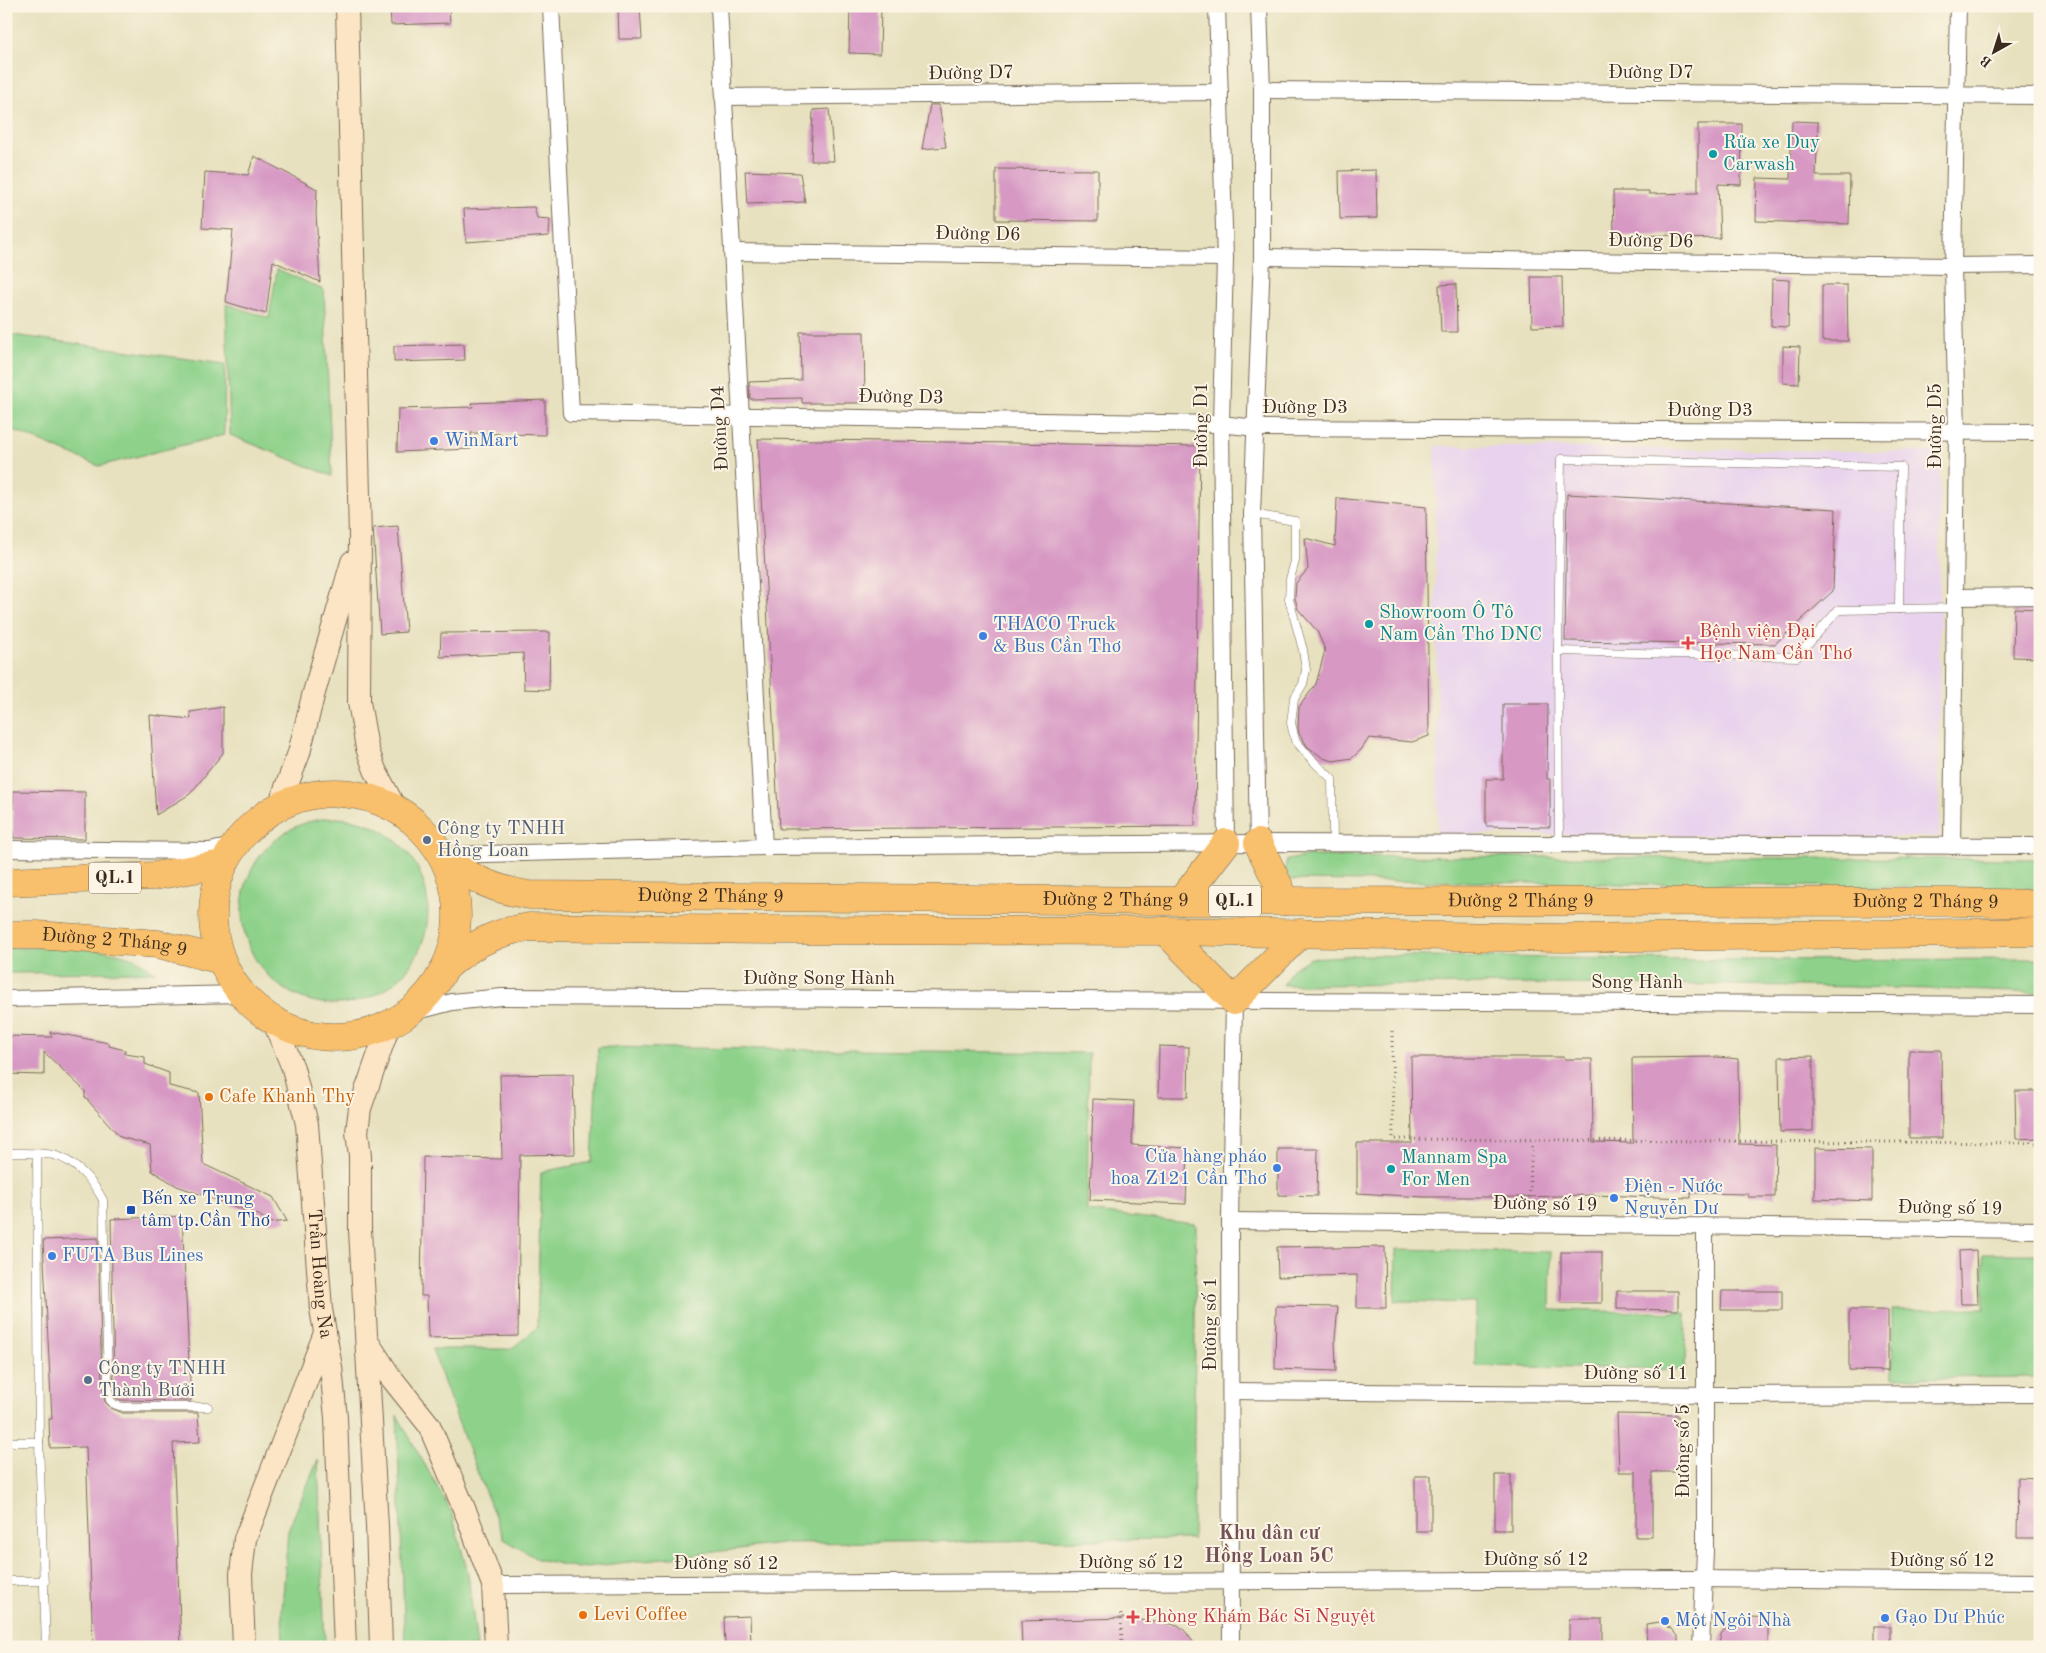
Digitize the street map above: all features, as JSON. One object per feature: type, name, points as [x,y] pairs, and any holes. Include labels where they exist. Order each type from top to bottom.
[{"type":"highway","points":[[318,794],[358,795],[378,801],[396,810],[413,822],[442,855],[454,890],[456,910],[453,944],[444,969],[434,986],[421,1002],[397,1020],[370,1032],[330,1037],[291,1029],[273,1020],[256,1008],[242,994],[221,960],[216,942],[212,922],[213,902],[217,882],[228,855],[246,830],[261,817],[279,806],[298,799],[318,794]]},
{"type":"highway","points":[[1258,843],[1286,901]]},
{"type":"highway","points":[[1181,900],[1226,844]]},
{"type":"highway","name":"QL.1","points":[[6,882],[154,876],[228,855]]},
{"type":"highway","name":"Đường 2 Tháng 9","points":[[442,855],[467,875],[483,883],[498,889],[529,895],[1286,901],[1702,900],[2040,904]]},
{"type":"highway","name":"Đường 2 Tháng 9","points":[[444,969],[470,948],[484,940],[513,930],[529,927],[767,930],[1166,931],[1563,938],[2040,932]]},
{"type":"highway","points":[[1166,931],[1234,1001],[1301,933]]},
{"type":"highway","name":"Đường 2 Tháng 9","points":[[6,935],[37,935],[158,944],[221,960]]},
{"type":"main road","points":[[346,6],[360,537],[359,679],[362,726],[375,770],[396,810]]},
{"type":"main road","points":[[279,806],[299,753],[313,696],[360,537]]},
{"type":"main road","name":"Trần Hoàng Na","points":[[273,1020],[293,1068],[307,1124],[321,1309],[331,1367],[336,1418],[345,1647]]},
{"type":"main road","name":"Trần Hoàng Na","points":[[381,1647],[377,1526],[360,1230],[360,1156],[357,1132],[360,1108],[397,1020]]},
{"type":"main road","points":[[244,1647],[241,1574],[245,1539],[325,1332]]},
{"type":"main road","points":[[366,1339],[389,1375],[429,1425],[468,1518],[493,1585],[496,1647]]},
{"type":"street","name":"Đường D3","points":[[551,6],[571,413],[740,414],[1221,424],[1256,428],[2040,432]]},
{"type":"street","name":"Đường D4","points":[[719,6],[764,847]]},
{"type":"street","name":"Đường D1","points":[[1217,6],[1225,258],[1221,424],[1226,844]]},
{"type":"street","points":[[1258,843],[1252,514],[1262,256],[1262,90],[1259,6]]},
{"type":"street","name":"Đường D5","points":[[1952,846],[1957,433],[1953,266],[1958,6]]},
{"type":"street","name":"Đường D7","points":[[1262,90],[2040,96]]},
{"type":"street","name":"Đường D7","points":[[724,97],[1220,92]]},
{"type":"street","name":"Đường D6","points":[[732,252],[1225,258]]},
{"type":"street","name":"Đường D6","points":[[1262,256],[1953,266],[2040,265]]},
{"type":"street","points":[[1955,602],[2040,596]]},
{"type":"street","points":[[442,855],[764,847],[1258,843],[2040,846]]},
{"type":"street","points":[[6,849],[209,851],[228,855]]},
{"type":"street","points":[[6,999],[242,994]]},
{"type":"street","name":"Đường Song Hành","points":[[397,1020],[452,1002],[502,998],[1234,1001]]},
{"type":"street","name":"Song Hành","points":[[1234,1001],[2040,1005]]},
{"type":"street","name":"Đường số 1","points":[[1231,1647],[1230,1221],[1234,1001]]},
{"type":"street","name":"Đường số 19","points":[[1230,1221],[2040,1230]]},
{"type":"street","name":"Đường số 5","points":[[1701,1647],[1704,1580],[1705,1226]]},
{"type":"street","name":"Đường số 11","points":[[1231,1391],[1704,1395],[2040,1394]]},
{"type":"street","name":"Đường số 12","points":[[493,1585],[1704,1580],[2040,1582]]},
{"type":"lane","points":[[1559,844],[1558,650],[1561,459],[1901,467],[1899,609]]},
{"type":"lane","points":[[1252,514],[1295,521],[1295,562],[1290,578],[1290,599],[1306,670],[1303,684],[1294,699],[1290,723],[1295,740],[1332,779],[1332,843]]},
{"type":"lane","points":[[1558,650],[1797,657],[1838,610],[1899,609],[1955,602]]},
{"type":"lane","points":[[6,1153],[53,1155],[67,1160],[85,1176],[97,1190],[102,1200],[109,1399],[116,1406],[124,1407],[208,1407]]},
{"type":"lane","points":[[37,1154],[39,1442],[46,1582],[46,1647]]},
{"type":"lane","points":[[6,1442],[39,1442]]},
{"type":"lane","points":[[6,1581],[46,1582]]},
{"type":"path","points":[[1392,1031],[1393,1139],[2040,1143]]},
{"type":"path","points":[[1529,1208],[1532,1140]]},
{"type":"path","points":[[1121,1614],[1122,1647]]},
{"type":"shaded area","name":"Bệnh viện Đại Học Nam Cần Thơ","points":[[1435,446],[1940,452],[1939,837],[1438,834]]},
{"type":"green space","points":[[277,269],[324,290],[332,476],[230,435],[226,304],[269,318]]},
{"type":"green space","points":[[6,334],[225,364],[224,435],[99,466],[6,427]]},
{"type":"green space","points":[[344,818],[371,825],[387,833],[401,845],[413,859],[421,875],[427,893],[427,929],[421,947],[413,963],[401,977],[387,989],[371,997],[353,1003],[326,1004],[299,997],[283,989],[257,963],[243,929],[242,902],[249,875],[257,859],[283,833],[317,819]]},
{"type":"green space","points":[[1309,856],[2040,859],[2040,889],[1290,880],[1285,868],[1287,860]]},
{"type":"green space","points":[[6,948],[56,948],[112,952],[140,961],[155,972],[6,973]]},
{"type":"green space","points":[[1361,955],[1701,960],[2040,959],[2040,993],[1756,985],[1283,985],[1292,969],[1311,958]]},
{"type":"green space","points":[[598,1047],[1089,1053],[1087,1211],[1196,1224],[1193,1539],[790,1543],[578,1568],[537,1559],[504,1539],[467,1446],[432,1349],[511,1349],[537,1328],[541,1172],[592,1162]]},
{"type":"green space","points":[[1396,1249],[1551,1252],[1550,1310],[1686,1313],[1685,1370],[1475,1366],[1476,1303],[1395,1301]]},
{"type":"green space","points":[[1983,1254],[2040,1254],[2040,1377],[1893,1378],[1892,1310],[1984,1309]]},
{"type":"green space","points":[[397,1415],[452,1513],[468,1574],[477,1647],[405,1647]]},
{"type":"green space","points":[[318,1460],[325,1647],[283,1647],[282,1610],[288,1530]]},
{"type":"building","points":[[390,6],[449,6],[450,23],[391,25]]},
{"type":"building","points":[[850,6],[881,6],[880,54],[849,53]]},
{"type":"building","points":[[618,7],[640,7],[642,39],[619,39]]},
{"type":"building","points":[[930,105],[939,105],[946,147],[922,149]]},
{"type":"building","points":[[829,109],[834,161],[811,161],[813,110]]},
{"type":"building","points":[[1792,121],[1818,122],[1816,176],[1850,176],[1849,224],[1756,221],[1757,178],[1790,179]]},
{"type":"building","points":[[1698,124],[1742,124],[1741,185],[1718,184],[1720,238],[1680,239],[1680,235],[1614,236],[1613,191],[1649,191],[1649,194],[1698,193]]},
{"type":"building","points":[[254,156],[317,189],[316,213],[320,282],[273,261],[266,314],[226,302],[233,230],[202,228],[205,172],[248,175]]},
{"type":"building","points":[[996,169],[1098,170],[1098,221],[996,220]]},
{"type":"building","points":[[1376,170],[1377,218],[1340,219],[1339,171]]},
{"type":"building","points":[[745,171],[800,173],[805,202],[747,204]]},
{"type":"building","points":[[534,207],[537,218],[550,219],[549,236],[466,242],[464,209]]},
{"type":"building","points":[[1531,277],[1562,277],[1563,326],[1532,327]]},
{"type":"building","points":[[1772,279],[1789,280],[1788,327],[1771,326]]},
{"type":"building","points":[[1456,284],[1457,332],[1441,332],[1439,285]]},
{"type":"building","points":[[1822,285],[1847,285],[1848,341],[1822,341]]},
{"type":"building","points":[[800,332],[864,332],[865,403],[802,403],[802,398],[750,399],[749,382],[801,380]]},
{"type":"building","points":[[464,344],[465,360],[394,362],[394,346]]},
{"type":"building","points":[[1783,346],[1800,347],[1799,384],[1783,383]]},
{"type":"building","points":[[545,400],[545,435],[471,433],[471,449],[397,452],[398,409],[473,407],[472,403]]},
{"type":"building","name":"THACO Truck & Bus Cần Thơ","points":[[758,439],[1200,446],[1195,826],[779,829]]},
{"type":"building","points":[[1567,494],[1836,509],[1833,591],[1775,644],[1565,641]]},
{"type":"building","name":"Showroom Ô Tô Nam Cần Thơ DNC","points":[[1337,498],[1426,507],[1429,736],[1412,742],[1369,738],[1361,750],[1352,758],[1333,761],[1323,758],[1308,747],[1299,734],[1299,707],[1316,684],[1325,650],[1317,631],[1298,609],[1295,598],[1296,583],[1308,569],[1305,538],[1335,546]]},
{"type":"building","points":[[398,526],[406,632],[380,634],[373,528]]},
{"type":"building","points":[[2014,608],[2040,609],[2040,658],[2013,657]]},
{"type":"building","points":[[550,632],[549,690],[524,689],[523,653],[440,657],[441,633]]},
{"type":"building","points":[[1503,704],[1548,704],[1547,779],[1550,779],[1550,827],[1486,826],[1486,779],[1503,779]]},
{"type":"building","points":[[223,707],[223,753],[190,794],[156,815],[150,715],[191,719],[190,712]]},
{"type":"building","points":[[13,791],[85,792],[85,839],[13,838]]},
{"type":"building","points":[[50,1032],[109,1043],[109,1046],[125,1050],[125,1054],[145,1057],[145,1064],[169,1073],[169,1086],[199,1093],[203,1164],[273,1197],[287,1221],[270,1223],[259,1215],[177,1186],[152,1171],[150,1145],[120,1137],[85,1097],[85,1091],[44,1052],[44,1075],[6,1074],[6,1036],[52,1037]]},
{"type":"building","points":[[1159,1046],[1189,1047],[1188,1097],[1158,1097]]},
{"type":"building","points":[[1909,1050],[1941,1050],[1942,1138],[1909,1138]]},
{"type":"building","points":[[1813,1056],[1813,1131],[1780,1132],[1779,1057]]},
{"type":"building","points":[[1411,1057],[1563,1057],[1564,1059],[1592,1059],[1593,1142],[1633,1143],[1632,1058],[1717,1057],[1738,1059],[1739,1144],[1776,1145],[1775,1197],[1748,1197],[1748,1194],[1691,1193],[1691,1198],[1591,1195],[1423,1197],[1357,1193],[1357,1143],[1412,1143]]},
{"type":"building","points":[[573,1074],[575,1154],[520,1155],[518,1336],[428,1338],[427,1296],[421,1296],[423,1157],[502,1159],[500,1075]]},
{"type":"building","points":[[2015,1091],[2040,1091],[2040,1138],[2016,1139]]},
{"type":"building","points":[[1093,1099],[1134,1101],[1132,1145],[1188,1148],[1186,1204],[1090,1200]]},
{"type":"building","points":[[1815,1148],[1872,1149],[1872,1201],[1815,1199]]},
{"type":"building","points":[[1278,1149],[1318,1149],[1317,1196],[1278,1195]]},
{"type":"building","points":[[182,1216],[191,1401],[120,1400],[116,1398],[114,1391],[111,1219]]},
{"type":"building","points":[[98,1238],[102,1382],[105,1402],[111,1408],[123,1413],[198,1413],[200,1442],[173,1443],[181,1647],[93,1647],[86,1447],[50,1448],[49,1419],[52,1419],[43,1240]]},
{"type":"building","points":[[1333,1246],[1333,1248],[1385,1247],[1386,1308],[1357,1308],[1357,1275],[1278,1277],[1277,1247]]},
{"type":"building","points":[[1976,1250],[1978,1304],[1961,1304],[1959,1251]]},
{"type":"building","points":[[1561,1252],[1602,1252],[1602,1303],[1561,1303]]},
{"type":"building","points":[[1617,1291],[1678,1291],[1678,1310],[1617,1309]]},
{"type":"building","points":[[1722,1291],[1782,1291],[1782,1310],[1721,1310]]},
{"type":"building","points":[[1276,1306],[1338,1307],[1335,1338],[1336,1371],[1275,1369]]},
{"type":"building","points":[[1849,1310],[1888,1310],[1888,1371],[1849,1370]]},
{"type":"building","points":[[1617,1414],[1678,1415],[1680,1472],[1652,1472],[1652,1537],[1636,1537],[1636,1472],[1619,1472]]},
{"type":"building","points":[[1495,1475],[1511,1475],[1511,1530],[1495,1530]]},
{"type":"building","points":[[1415,1476],[1431,1476],[1431,1531],[1415,1531]]},
{"type":"building","points":[[2018,1477],[2036,1478],[2036,1538],[2017,1538]]},
{"type":"building","points":[[750,1616],[751,1647],[725,1647],[724,1617]]},
{"type":"building","points":[[1752,1617],[1768,1618],[1768,1647],[1718,1647],[1721,1635],[1730,1624],[1738,1619]]},
{"type":"building","points":[[1126,1618],[1178,1625],[1196,1646],[1022,1647],[1021,1621]]},
{"type":"building","points":[[1569,1619],[1603,1619],[1603,1647],[1569,1647]]},
{"type":"building","points":[[1660,1622],[1672,1629],[1678,1636],[1678,1647],[1647,1647],[1646,1624]]},
{"type":"building","points":[[1874,1626],[1890,1626],[1890,1647],[1874,1647]]},
{"type":"place","name":"Rửa xe Duy Carwash","points":[[1713,154]]},
{"type":"place","name":"WinMart","points":[[434,441]]},
{"type":"place","name":"Showroom Ô Tô Nam Cần Thơ DNC","points":[[1369,624]]},
{"type":"place","name":"THACO Truck & Bus Cần Thơ","points":[[983,636]]},
{"type":"place","name":"Bệnh viện Đại Học Nam Cần Thơ","points":[[1688,643]]},
{"type":"place","name":"Công ty TNHH Hồng Loan","points":[[427,840]]},
{"type":"place","name":"Cafe Khanh Thy","points":[[209,1097]]},
{"type":"place","name":"Cửa hàng pháo hoa Z121 Cần Thơ","points":[[1277,1168]]},
{"type":"place","name":"Mannam Spa For Men","points":[[1391,1169]]},
{"type":"place","name":"Điện - Nước Nguyễn Dư","points":[[1614,1198]]},
{"type":"place","name":"Bến xe Trung tâm tp.Cần Thơ","points":[[131,1210]]},
{"type":"place","name":"FUTA Bus Lines","points":[[52,1256]]},
{"type":"place","name":"Công ty TNHH Thành Bưởi","points":[[88,1380]]},
{"type":"place","name":"Levi Coffee","points":[[583,1615]]},
{"type":"place","name":"Phòng Khám Bác Sĩ Nguyệt","points":[[1133,1617]]},
{"type":"place","name":"Gạo Dư Phúc","points":[[1885,1618]]},
{"type":"place","name":"Một Ngôi Nhà","points":[[1665,1621]]},
{"type":"district","name":"Khu dân cư Hồng Loan 5C","points":[[1269,1546]]}]
